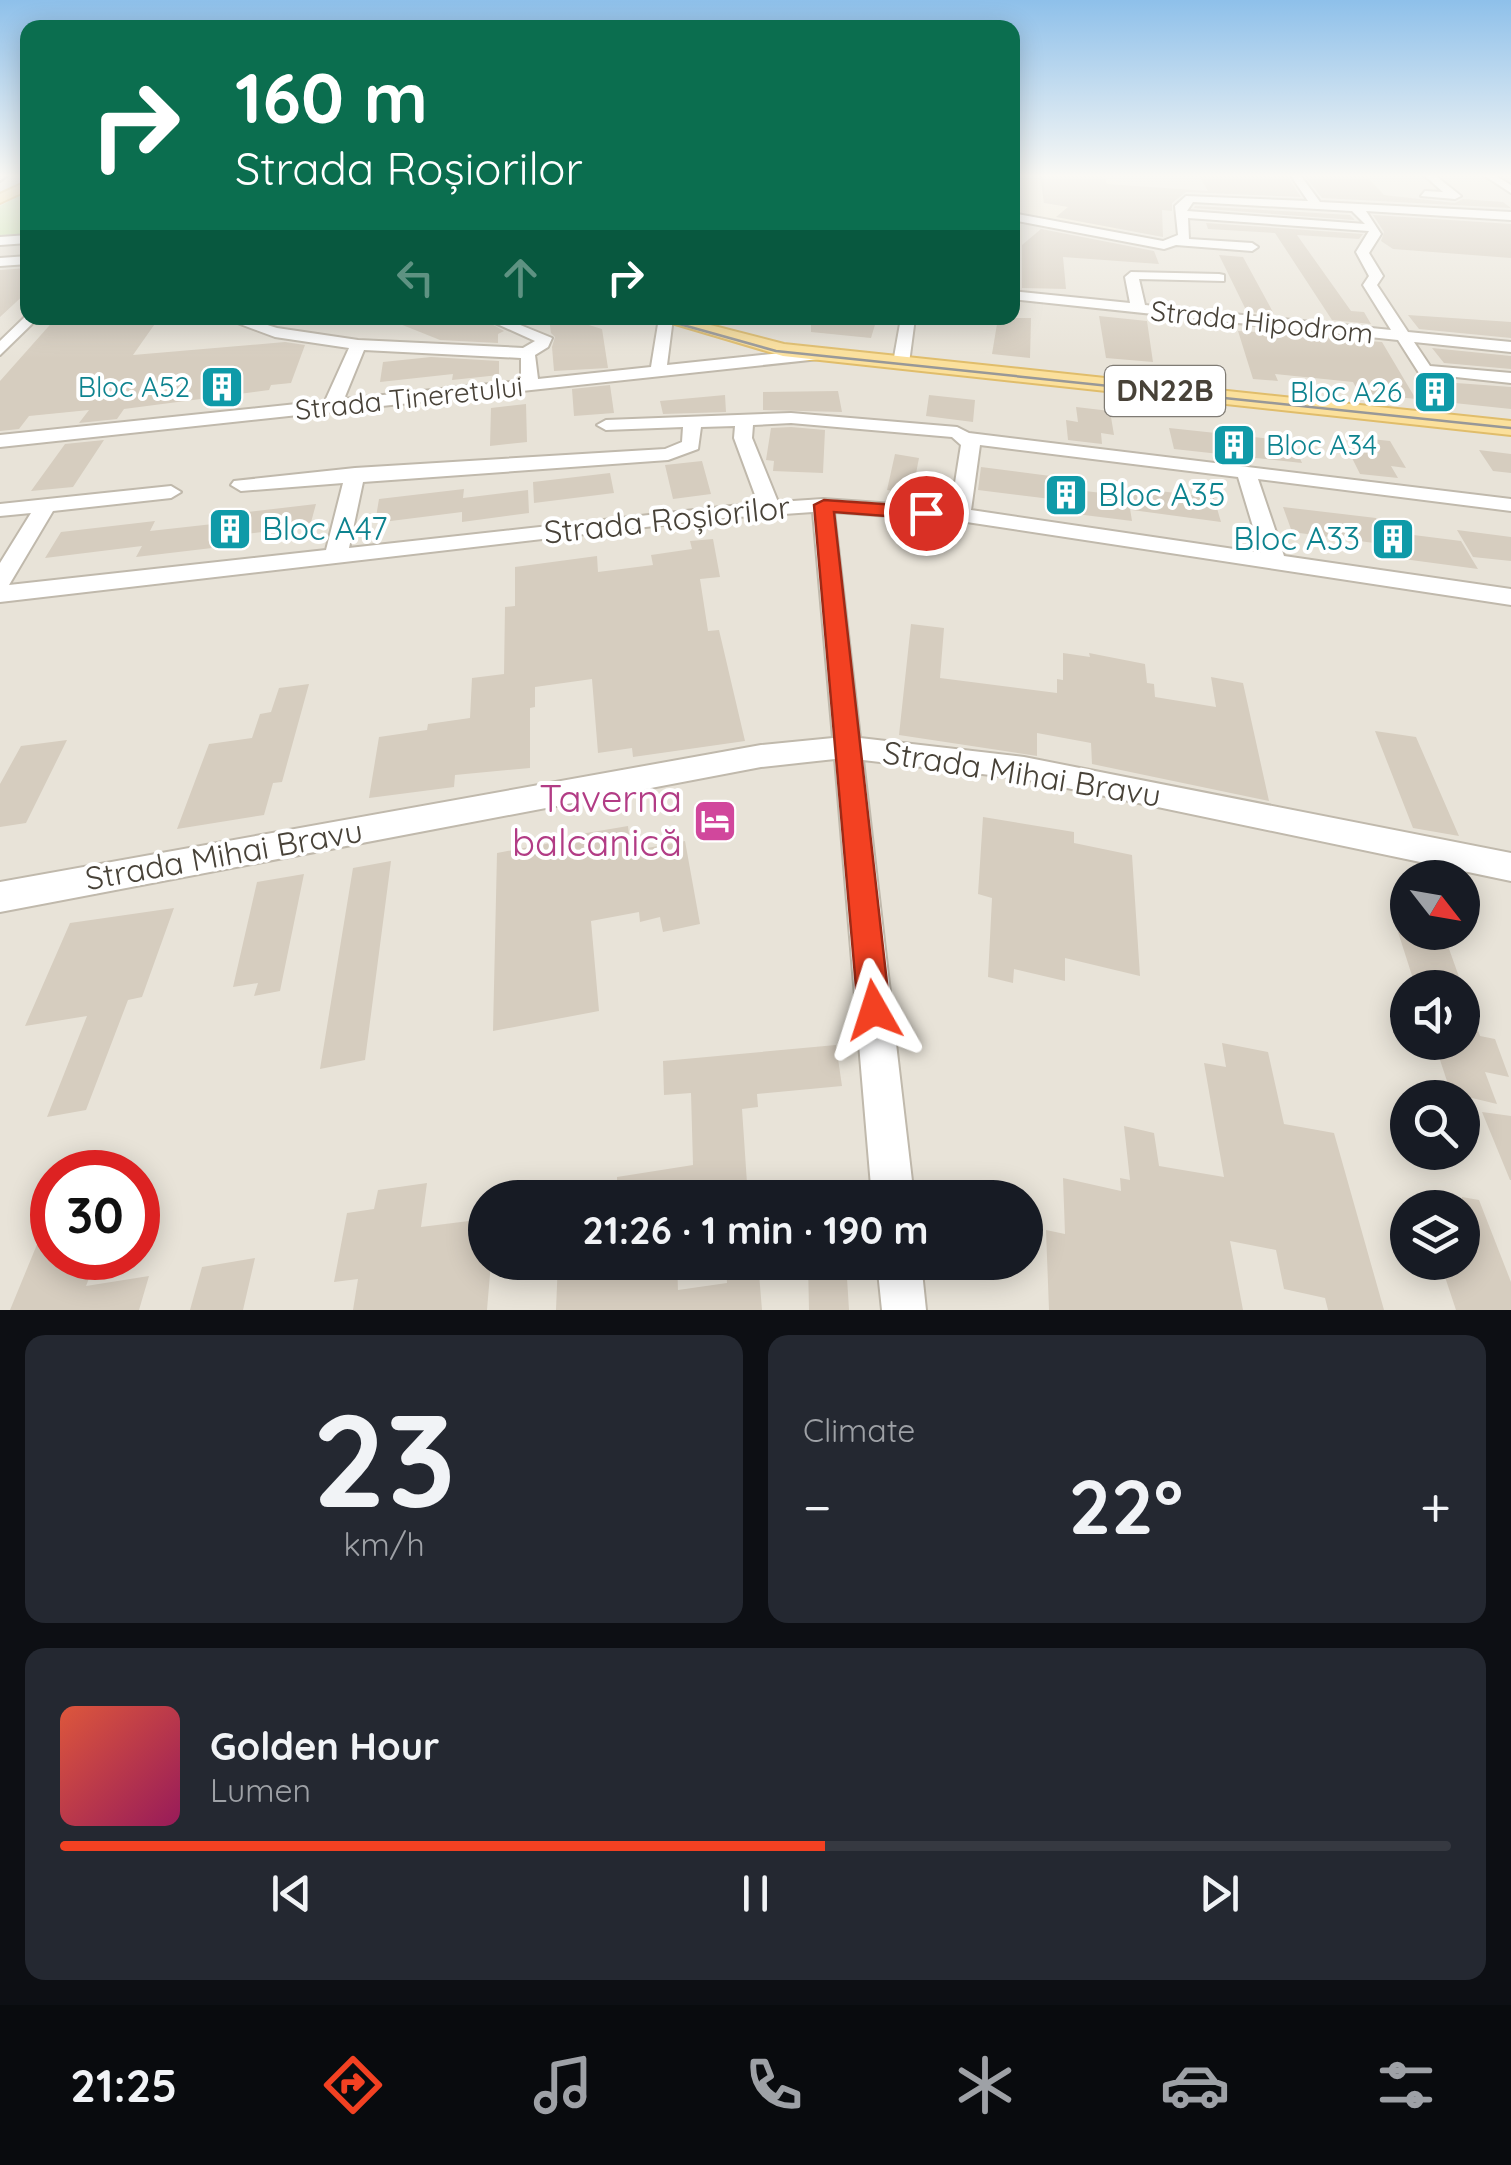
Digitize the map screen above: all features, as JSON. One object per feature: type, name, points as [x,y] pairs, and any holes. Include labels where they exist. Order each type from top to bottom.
[{"type":"main road","name":"DN22B","points":[[688,325],[751,344],[819,354],[1511,428]]},
{"type":"street","points":[[1115,237],[1144,243],[1252,246]]},
{"type":"street","points":[[1180,242],[1184,237]]},
{"type":"street","points":[[1374,237],[1374,242],[1362,252],[1376,276],[1370,285],[1425,370],[1511,378]]},
{"type":"street","points":[[1139,309],[1132,278],[1136,275],[1219,278]]},
{"type":"street","name":"Strada Hipodrom","points":[[1020,295],[1511,347]]},
{"type":"street","points":[[0,350],[24,325]]},
{"type":"street","points":[[253,325],[358,345],[526,353],[544,338],[510,325]]},
{"type":"street","points":[[658,373],[664,325]]},
{"type":"street","points":[[902,362],[907,325]]},
{"type":"street","points":[[332,406],[358,345]]},
{"type":"street","points":[[526,353],[530,360],[529,386]]},
{"type":"street","name":"Strada Tineretului","points":[[0,441],[819,354]]},
{"type":"street","points":[[744,420],[743,438],[770,509]]},
{"type":"street","points":[[606,425],[843,420],[1511,505]]},
{"type":"street","points":[[242,485],[668,454],[691,445],[692,424]]},
{"type":"street","points":[[960,516],[971,444],[967,438]]},
{"type":"street","points":[[1246,472],[1276,565]]},
{"type":"street","points":[[336,556],[354,474]]},
{"type":"street","points":[[0,510],[171,492]]},
{"type":"street","points":[[824,505],[890,1180]]},
{"type":"street","name":"Strada Roșiorilor","points":[[0,594],[824,505],[960,516],[1511,597]]},
{"type":"street","points":[[0,582],[45,506]]},
{"type":"street","name":"Strada Mihai Bravu","points":[[0,896],[761,756],[848,747],[1024,768],[1511,867]]},
{"type":"street","points":[[901,1280],[904,1310]]},
{"type":"shaded area","points":[[0,237],[20,237],[20,325],[1020,325],[1020,237],[1511,237],[1511,1310],[0,1310]]},
{"type":"building","points":[[1031,237],[1083,237],[1154,251],[1159,264],[1063,257],[1066,289],[1022,288],[1022,245]]},
{"type":"building","points":[[1278,237],[1299,237],[1351,311],[1364,312],[1371,324],[1332,320]]},
{"type":"building","points":[[1382,237],[1511,237],[1511,258],[1393,249],[1381,241]]},
{"type":"building","points":[[1219,255],[1243,257],[1274,314],[1247,312]]},
{"type":"building","points":[[20,269],[20,298],[0,317],[0,270]]},
{"type":"building","points":[[1408,315],[1511,322],[1511,338],[1419,329]]},
{"type":"building","points":[[1099,316],[1147,321],[1153,362],[1106,358]]},
{"type":"building","points":[[1020,318],[1031,318],[1030,358],[992,354],[997,325],[1020,325]]},
{"type":"building","points":[[50,325],[154,325],[133,355],[285,342],[305,345],[291,383],[271,385],[269,390],[124,409],[117,419],[79,423],[89,410],[29,416],[19,429],[0,431],[0,381]]},
{"type":"building","points":[[402,325],[493,325],[504,331],[498,334],[498,343],[440,340]]},
{"type":"building","points":[[550,325],[602,329],[608,368],[554,371],[555,337]]},
{"type":"building","points":[[811,325],[875,325],[871,338],[811,332]]},
{"type":"building","points":[[1255,329],[1382,342],[1414,396],[1415,380],[1511,387],[1511,409],[1359,393],[1353,382],[1275,374],[1278,381],[1253,379],[1238,331],[1257,332]]},
{"type":"building","points":[[1432,348],[1511,356],[1511,369],[1444,363]]},
{"type":"building","points":[[431,357],[499,361],[499,375],[452,380],[453,374],[380,382],[383,362]]},
{"type":"building","points":[[610,385],[614,413],[574,416],[572,389]]},
{"type":"building","points":[[838,391],[842,412],[763,410],[763,392]]},
{"type":"building","points":[[725,395],[726,412],[663,414],[660,401]]},
{"type":"building","points":[[929,395],[975,400],[973,422],[926,416]]},
{"type":"building","points":[[526,404],[527,442],[490,446],[491,408]]},
{"type":"building","points":[[1076,407],[1110,411],[1114,435],[1101,433],[1102,444],[1068,440],[1066,420],[1078,422]]},
{"type":"building","points":[[771,428],[825,430],[823,473],[773,471],[774,461],[766,460]]},
{"type":"building","name":"Bloc A34","points":[[1169,428],[1292,441],[1302,463],[1174,449]]},
{"type":"building","points":[[1352,437],[1390,441],[1406,468],[1391,466],[1398,478],[1360,474],[1349,452],[1361,453]]},
{"type":"building","points":[[104,440],[73,487],[31,491],[65,444]]},
{"type":"building","points":[[1479,450],[1511,454],[1511,473],[1493,471]]},
{"type":"building","points":[[895,454],[919,458],[912,494],[887,490]]},
{"type":"building","points":[[702,461],[711,494],[673,499],[665,465]]},
{"type":"building","points":[[981,467],[1058,477],[1059,500],[978,490]]},
{"type":"building","points":[[610,473],[614,493],[534,503],[533,482]]},
{"type":"building","points":[[1129,487],[1214,498],[1221,522],[1132,510]]},
{"type":"building","points":[[1059,488],[1128,496],[1132,521],[1060,512]]},
{"type":"building","points":[[464,489],[463,498],[528,490],[529,513],[462,522],[462,512],[375,523],[379,499]]},
{"type":"building","points":[[316,504],[310,526],[222,537],[231,514]]},
{"type":"building","points":[[1283,507],[1376,518],[1389,545],[1292,532]]},
{"type":"building","name":"Bloc A47","points":[[155,521],[150,531],[222,523],[212,548],[136,557],[142,546],[45,558],[61,532]]},
{"type":"building","points":[[1457,530],[1511,537],[1511,561],[1473,557]]},
{"type":"building","points":[[1382,531],[1461,541],[1478,569],[1396,558]]},
{"type":"building","points":[[713,539],[720,577],[700,579],[708,631],[719,630],[745,741],[633,757],[632,748],[598,753],[592,679],[535,687],[535,707],[530,708],[530,768],[455,775],[454,787],[369,798],[379,737],[470,718],[472,678],[504,674],[505,607],[515,606],[515,567],[597,556],[598,572],[653,565],[651,555],[692,549],[690,541]]},
{"type":"building","points":[[911,624],[944,628],[940,678],[1057,693],[1057,679],[1063,680],[1063,653],[1090,657],[1089,653],[1145,664],[1147,683],[1154,684],[1155,697],[1216,707],[1211,677],[1243,683],[1269,801],[1092,764],[1091,743],[1037,733],[1037,756],[899,735]]},
{"type":"building","points":[[309,684],[282,782],[273,783],[264,815],[177,829],[209,744],[252,738],[260,714],[271,712],[279,688]]},
{"type":"building","points":[[1375,731],[1416,737],[1459,836],[1413,828]]},
{"type":"building","points":[[67,740],[26,823],[0,827],[0,784],[21,746]]},
{"type":"building","points":[[983,817],[1074,832],[1074,843],[1132,855],[1140,976],[1065,958],[1065,981],[1014,969],[1013,983],[988,977],[992,898],[978,894]]},
{"type":"building","points":[[628,826],[631,851],[685,841],[700,924],[663,932],[660,917],[640,922],[639,912],[591,921],[599,1011],[493,1031],[497,853]]},
{"type":"building","points":[[391,861],[365,1060],[320,1069],[353,868]]},
{"type":"building","points":[[304,874],[280,991],[254,996],[258,983],[233,987],[257,882]]},
{"type":"building","points":[[174,908],[142,997],[128,1000],[86,1110],[47,1117],[87,1016],[25,1026],[70,923]]},
{"type":"building","points":[[1404,950],[1449,950],[1457,970],[1410,970]]},
{"type":"building","points":[[1480,1036],[1495,1039],[1509,1077],[1485,1072],[1497,1104],[1480,1100],[1480,1080],[1447,1080],[1440,1060],[1480,1060]]},
{"type":"building","points":[[1222,1043],[1268,1052],[1284,1124],[1334,1133],[1384,1310],[1328,1310],[1325,1298],[1284,1289],[1276,1250],[1230,1241],[1243,1310],[1049,1310],[1046,1230],[1065,1234],[1063,1178],[1121,1191],[1120,1178],[1130,1180],[1124,1126],[1154,1133],[1159,1166],[1224,1177],[1204,1063],[1226,1067]]},
{"type":"building","points":[[836,1045],[842,1086],[757,1094],[758,1107],[742,1109],[747,1180],[617,1180],[693,1165],[691,1093],[664,1095],[663,1061]]},
{"type":"building","points":[[1482,1112],[1511,1116],[1511,1180],[1510,1180]]},
{"type":"building","points":[[427,1183],[421,1227],[468,1221],[468,1280],[490,1280],[487,1310],[353,1310],[358,1279],[334,1282],[347,1213],[374,1209],[378,1190]]},
{"type":"building","points":[[1480,1203],[1511,1282],[1511,1310],[1456,1310],[1446,1280],[1480,1280]]},
{"type":"building","points":[[255,1258],[243,1310],[190,1310],[202,1267]]},
{"type":"building","points":[[30,1261],[30,1280],[88,1280],[86,1286],[148,1280],[139,1310],[10,1310]]},
{"type":"building","points":[[557,1280],[678,1280],[678,1290],[727,1280],[760,1280],[762,1310],[556,1310]]},
{"type":"building","points":[[808,1280],[847,1280],[849,1310],[809,1310]]},
{"type":"tram line","points":[[683,325],[776,351],[1511,428]]},
{"type":"place","name":"Bloc A52","points":[[222,387]]},
{"type":"place","name":"Bloc A26","points":[[1435,392]]},
{"type":"place","name":"Bloc A34","points":[[1234,445]]},
{"type":"place","name":"Bloc A35","points":[[1066,495]]},
{"type":"place","name":"Bloc A47","points":[[230,529]]},
{"type":"place","name":"Bloc A33","points":[[1393,539]]},
{"type":"place","name":"Taverna balcanică","points":[[715,821]]},
{"type":"route","points":[[874,1010],[824,505],[926,513]]}]
